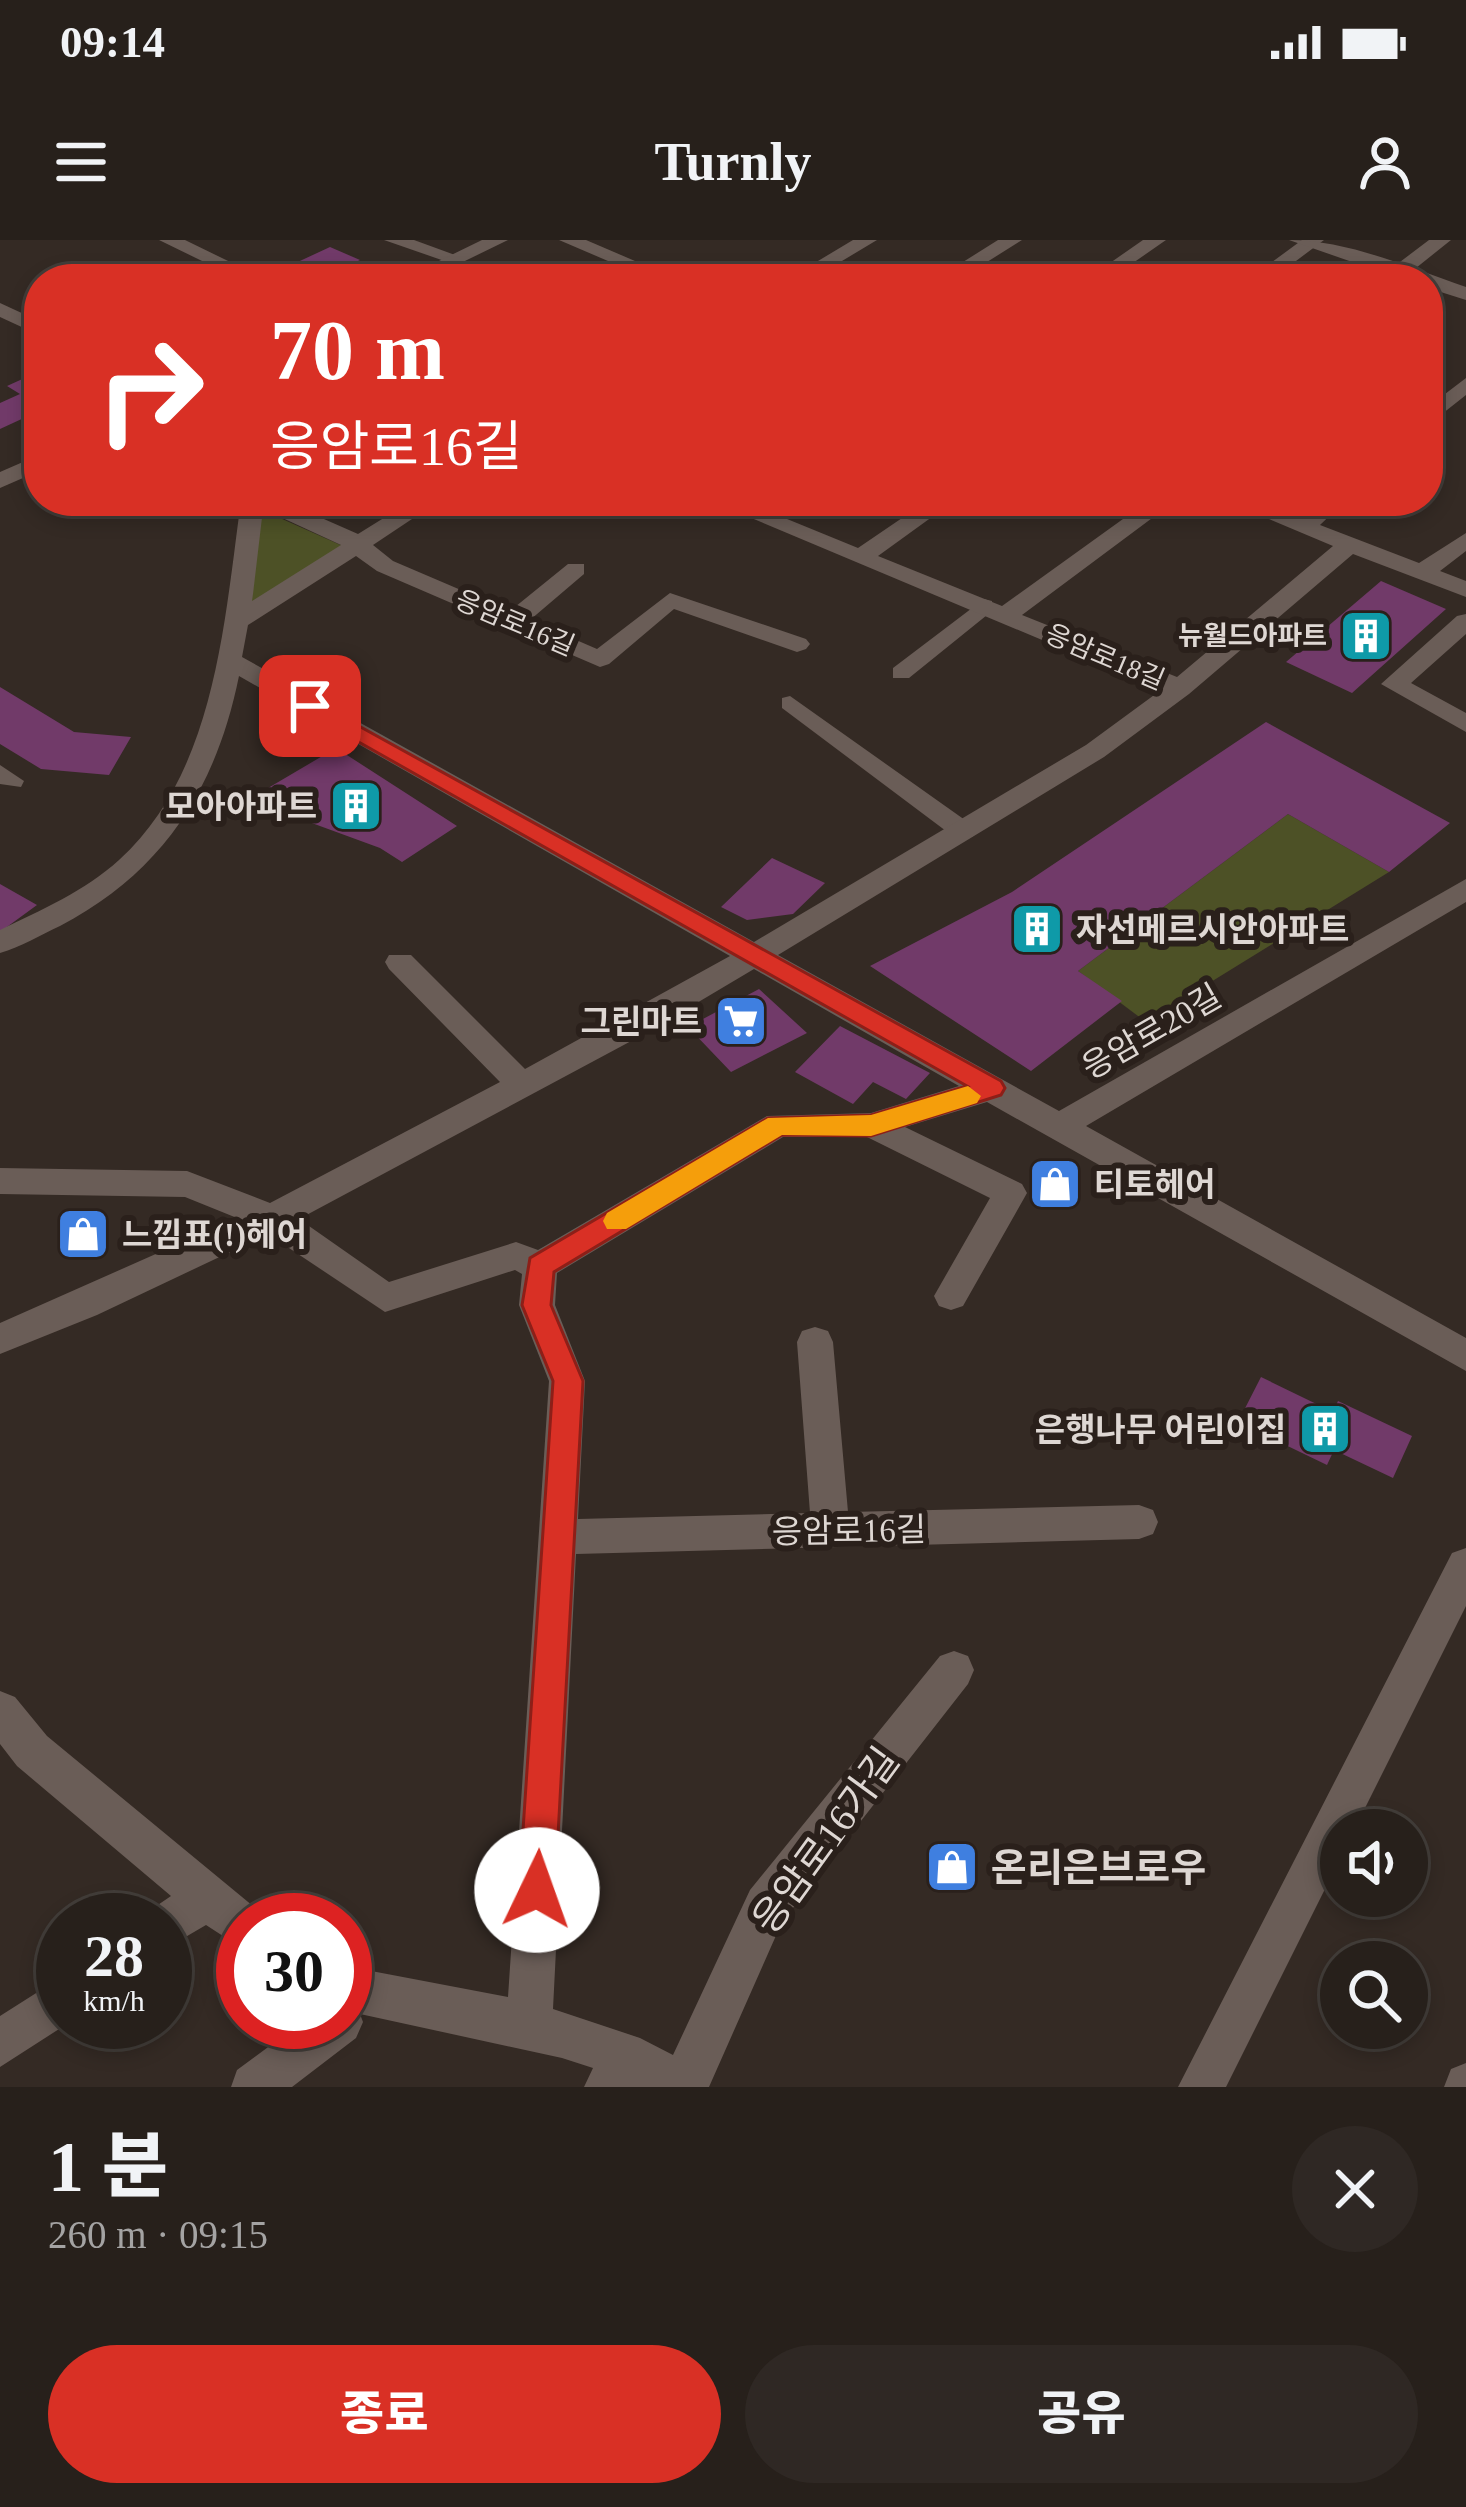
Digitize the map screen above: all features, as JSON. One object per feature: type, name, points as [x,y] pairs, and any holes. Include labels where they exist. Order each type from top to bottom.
[{"type":"street","points":[[169,240],[222,264]]},
{"type":"street","points":[[394,240],[456,259]]},
{"type":"street","points":[[445,264],[498,240]]},
{"type":"street","points":[[569,240],[630,264]]},
{"type":"street","points":[[825,264],[867,240]]},
{"type":"street","points":[[971,264],[1012,240]]},
{"type":"street","points":[[1120,264],[1156,240]]},
{"type":"street","points":[[1410,264],[1441,240]]},
{"type":"street","points":[[1277,264],[1307,241],[1376,264]]},
{"type":"street","points":[[1443,405],[1466,385]]},
{"type":"street","points":[[0,943],[70,908],[140,857],[180,800],[222,700],[251,516]]},
{"type":"street","name":"응암로16길","points":[[299,516],[345,536],[385,566],[600,659],[670,600],[797,644]]},
{"type":"street","points":[[235,622],[405,516]]},
{"type":"street","name":"응암로18길","points":[[766,516],[1180,688]]},
{"type":"street","points":[[861,557],[920,516]]},
{"type":"street","points":[[995,611],[1140,516]]},
{"type":"street","points":[[1278,516],[1466,590]]},
{"type":"street","points":[[1304,526],[1316,516]]},
{"type":"street","points":[[1422,572],[1466,540]]},
{"type":"street","points":[[1180,688],[1350,544]]},
{"type":"street","points":[[512,622],[576,569]]},
{"type":"street","points":[[1466,621],[1394,684],[1466,724]]},
{"type":"street","points":[[229,660],[1466,1356]]},
{"type":"street","name":"응암로18길","points":[[754,956],[1095,751],[1180,688]]},
{"type":"street","name":"응암로20길","points":[[1060,1126],[1466,889]]},
{"type":"street","points":[[0,1339],[85,1305],[270,1217],[754,956]]},
{"type":"street","points":[[400,962],[522,1085]]},
{"type":"street","points":[[540,1266],[778,1125],[871,1126],[992,1088]]},
{"type":"street","points":[[871,1126],[1010,1193],[951,1296]]},
{"type":"street","points":[[0,1181],[187,1184],[270,1217],[386,1298],[516,1256],[540,1266]]},
{"type":"street","points":[[529,2022],[568,1381],[537,1305],[540,1266]]},
{"type":"street","points":[[815,1342],[830,1530]]},
{"type":"street","name":"응암로16길","points":[[559,1537],[1139,1522]]},
{"type":"street","points":[[1201,2087],[1466,1566]]},
{"type":"street","name":"응암로16가길","points":[[372,2008],[529,2022],[624,2074],[685,2086],[766,1906],[954,1670]]},
{"type":"street","points":[[4,1725],[216,1906]]},
{"type":"street","points":[[192,1908],[206,1898]]},
{"type":"street","points":[[0,2044],[36,2018]]},
{"type":"street","points":[[254,2087],[300,2049]]},
{"type":"lane","points":[[901,673],[995,611]]},
{"type":"lane","points":[[790,703],[963,831]]},
{"type":"green space","points":[[261,516],[275,516],[345,547],[251,605]]},
{"type":"green space","points":[[1288,814],[1389,872],[1146,1022],[1078,971]]},
{"type":"building","points":[[330,247],[360,260],[352,264],[293,264]]},
{"type":"building","points":[[24,378],[24,418],[0,429],[0,403],[20,394],[7,386]]},
{"type":"building","name":"뉴월드아파트","points":[[1381,581],[1446,609],[1352,693],[1286,662]]},
{"type":"building","points":[[0,687],[74,732],[131,737],[109,775],[41,769],[0,744]]},
{"type":"building","name":"자선메르시안아파트","points":[[1266,722],[1450,823],[1389,872],[1288,814],[1078,971],[1122,1001],[1031,1071],[870,966],[1012,892]]},
{"type":"building","name":"모아아파트","points":[[336,748],[457,826],[402,862],[380,848],[309,822],[263,791]]},
{"type":"building","points":[[772,858],[825,883],[793,914],[747,920],[721,907]]},
{"type":"building","points":[[0,884],[37,905],[0,932]]},
{"type":"building","points":[[759,989],[807,1033],[731,1072],[688,1027]]},
{"type":"building","points":[[840,1026],[930,1073],[906,1099],[873,1082],[853,1104],[795,1072]]},
{"type":"building","name":"은행나무 어린이집","points":[[1261,1377],[1333,1412],[1338,1401],[1412,1436],[1393,1478],[1334,1450],[1327,1465],[1238,1422]]},
{"type":"slow traffic","points":[[617,1221],[778,1125],[871,1126],[968,1096]]},
{"type":"place","name":"뉴월드아파트","points":[[1366,636]]},
{"type":"place","name":"모아아파트","points":[[356,806]]},
{"type":"place","name":"자선메르시안아파트","points":[[1037,929]]},
{"type":"place","name":"그린마트","points":[[741,1021]]},
{"type":"place","name":"티토헤어","points":[[1055,1184]]},
{"type":"place","name":"느낌표(!)헤어","points":[[83,1234]]},
{"type":"place","name":"은행나무 어린이집","points":[[1325,1429]]},
{"type":"place","name":"온리은브로우","points":[[952,1867]]},
{"type":"route","points":[[310,706],[992,1088],[871,1126],[778,1125],[540,1266],[537,1305],[568,1381],[537,1890]]}]
